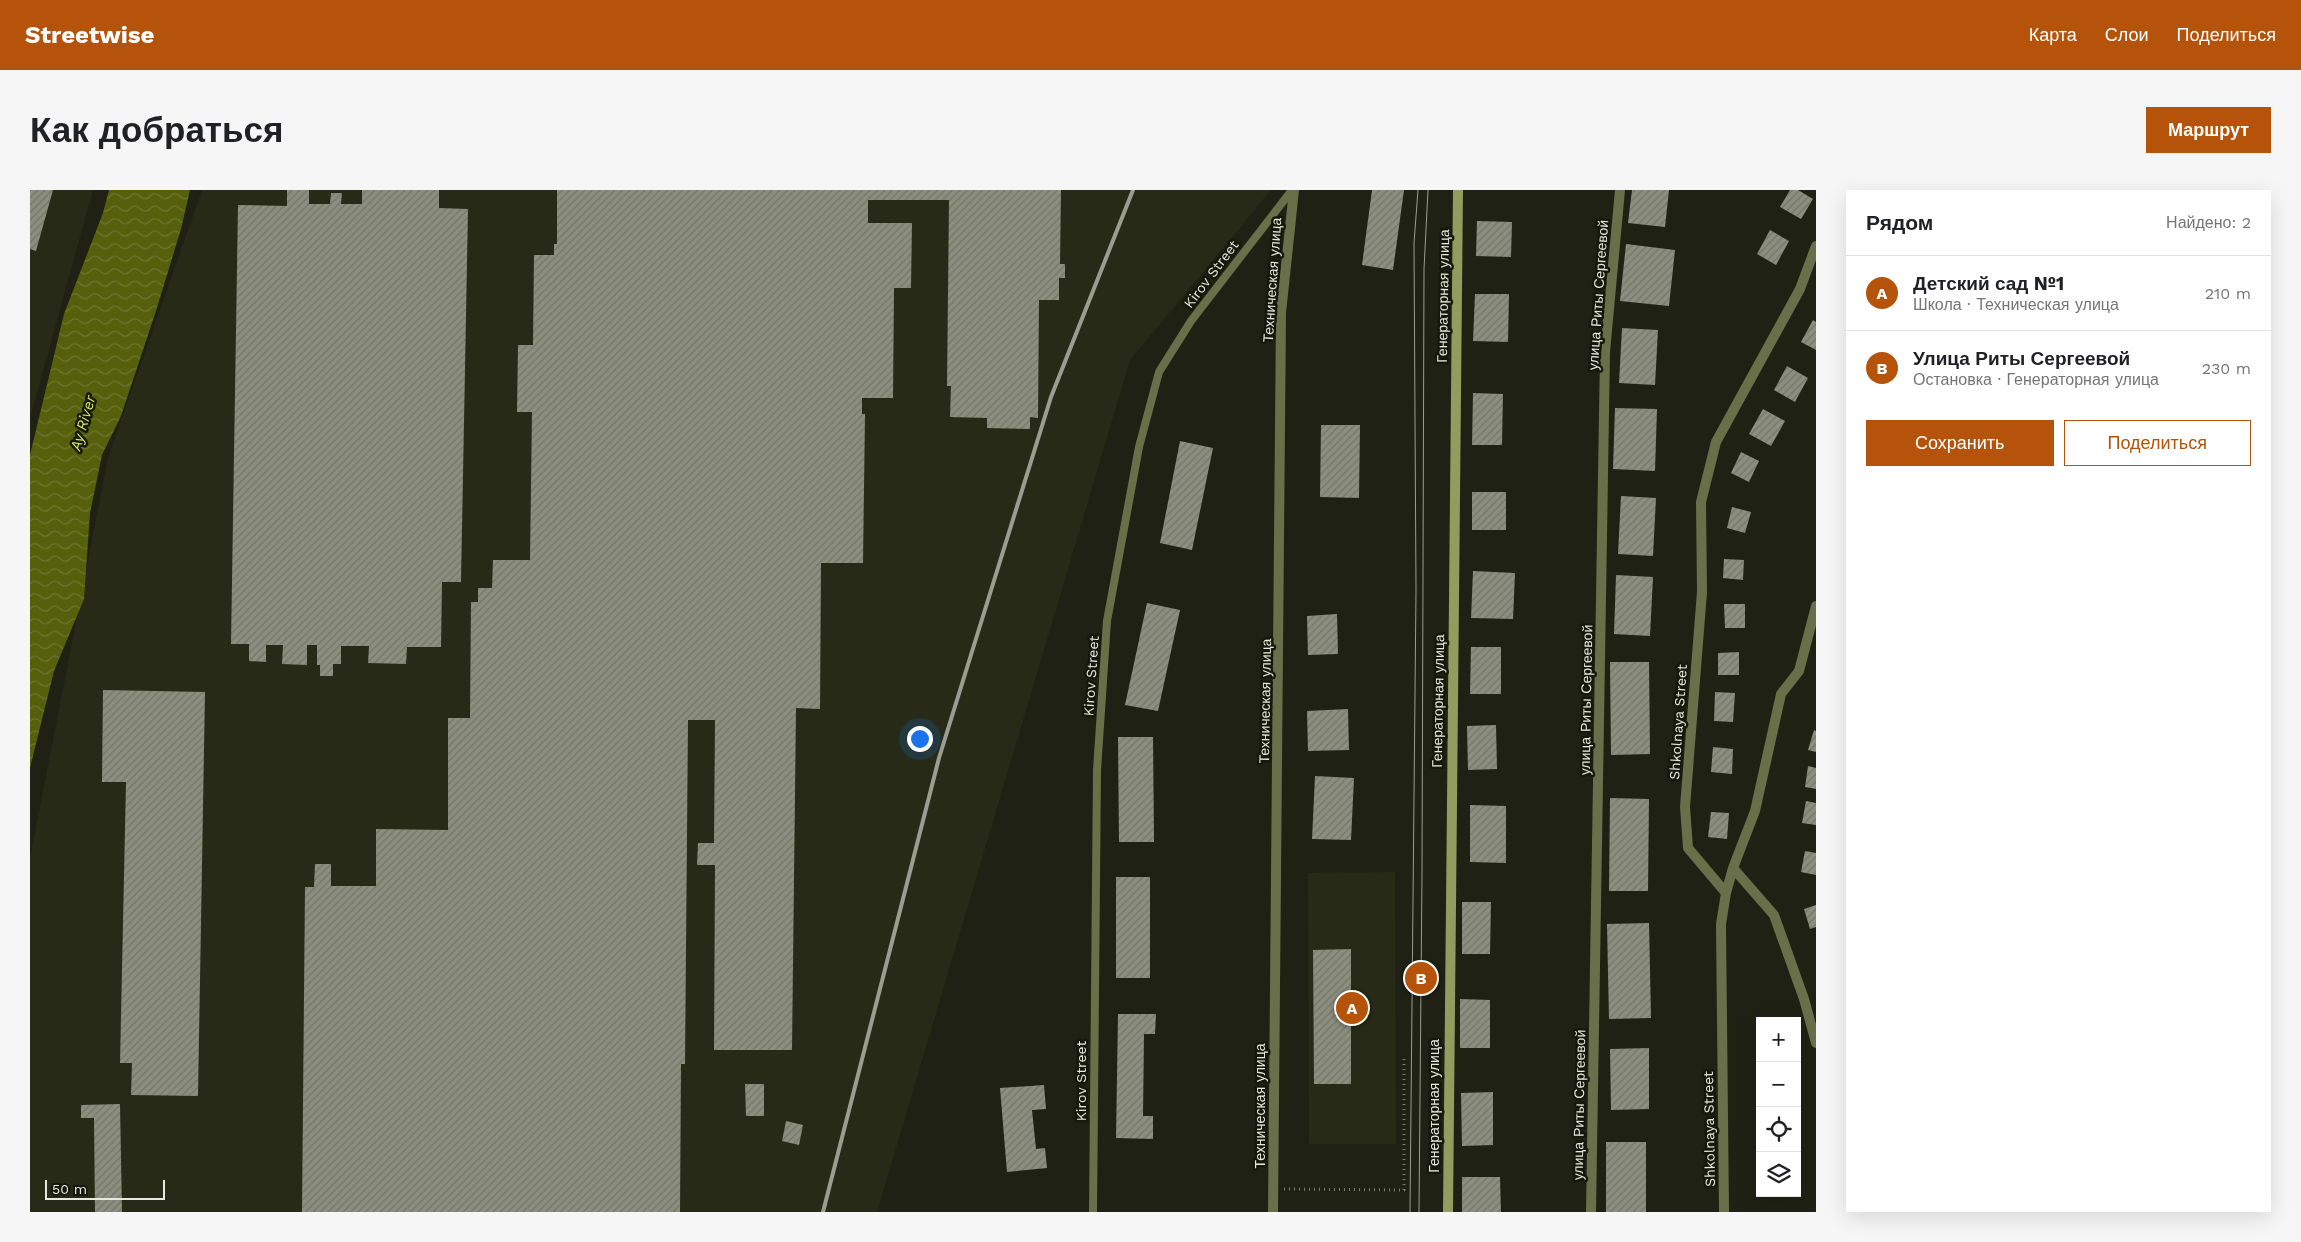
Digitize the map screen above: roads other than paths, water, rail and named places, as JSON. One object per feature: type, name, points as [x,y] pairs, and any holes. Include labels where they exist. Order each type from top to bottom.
[{"type":"main road","name":"Генераторная улица","points":[[1448,1212],[1458,190]]},
{"type":"street","name":"Техническая улица","points":[[1273,1212],[1281,313],[1293,190]]},
{"type":"street","name":"улица Риты Сергеевой","points":[[1591,1212],[1605,352],[1620,190]]},
{"type":"street","name":"Shkolnaya Street","points":[[1724,1212],[1721,924],[1726,894],[1688,848],[1685,807],[1702,592],[1701,502],[1716,442],[1800,289],[1816,246]]},
{"type":"street","points":[[1726,894],[1733,868],[1755,811],[1781,694],[1799,671],[1816,606]]},
{"type":"street","points":[[1733,868],[1774,915],[1804,999],[1816,1043]]},
{"type":"lane","name":"Kirov Street","points":[[1093,1212],[1097,770],[1107,621],[1139,447],[1159,372],[1191,321],[1293,190]]},
{"type":"water","name":"Ay River","points":[[109,190],[190,190],[181,229],[156,311],[121,416],[102,455],[90,513],[84,599],[54,671],[30,768],[30,455],[64,314],[103,213]]},
{"type":"tram line","points":[[1410,1212],[1416,590],[1414,243],[1418,190]]},
{"type":"tram line","points":[[1419,1212],[1424,269],[1428,190]]},
{"type":"railway","points":[[823,1212],[939,758],[1051,397],[1133,190]]},
{"type":"place","name":"Улица Риты Сергеевой","points":[[1421,978]]},
{"type":"place","name":"Детский сад №1","points":[[1352,1008]]}]
